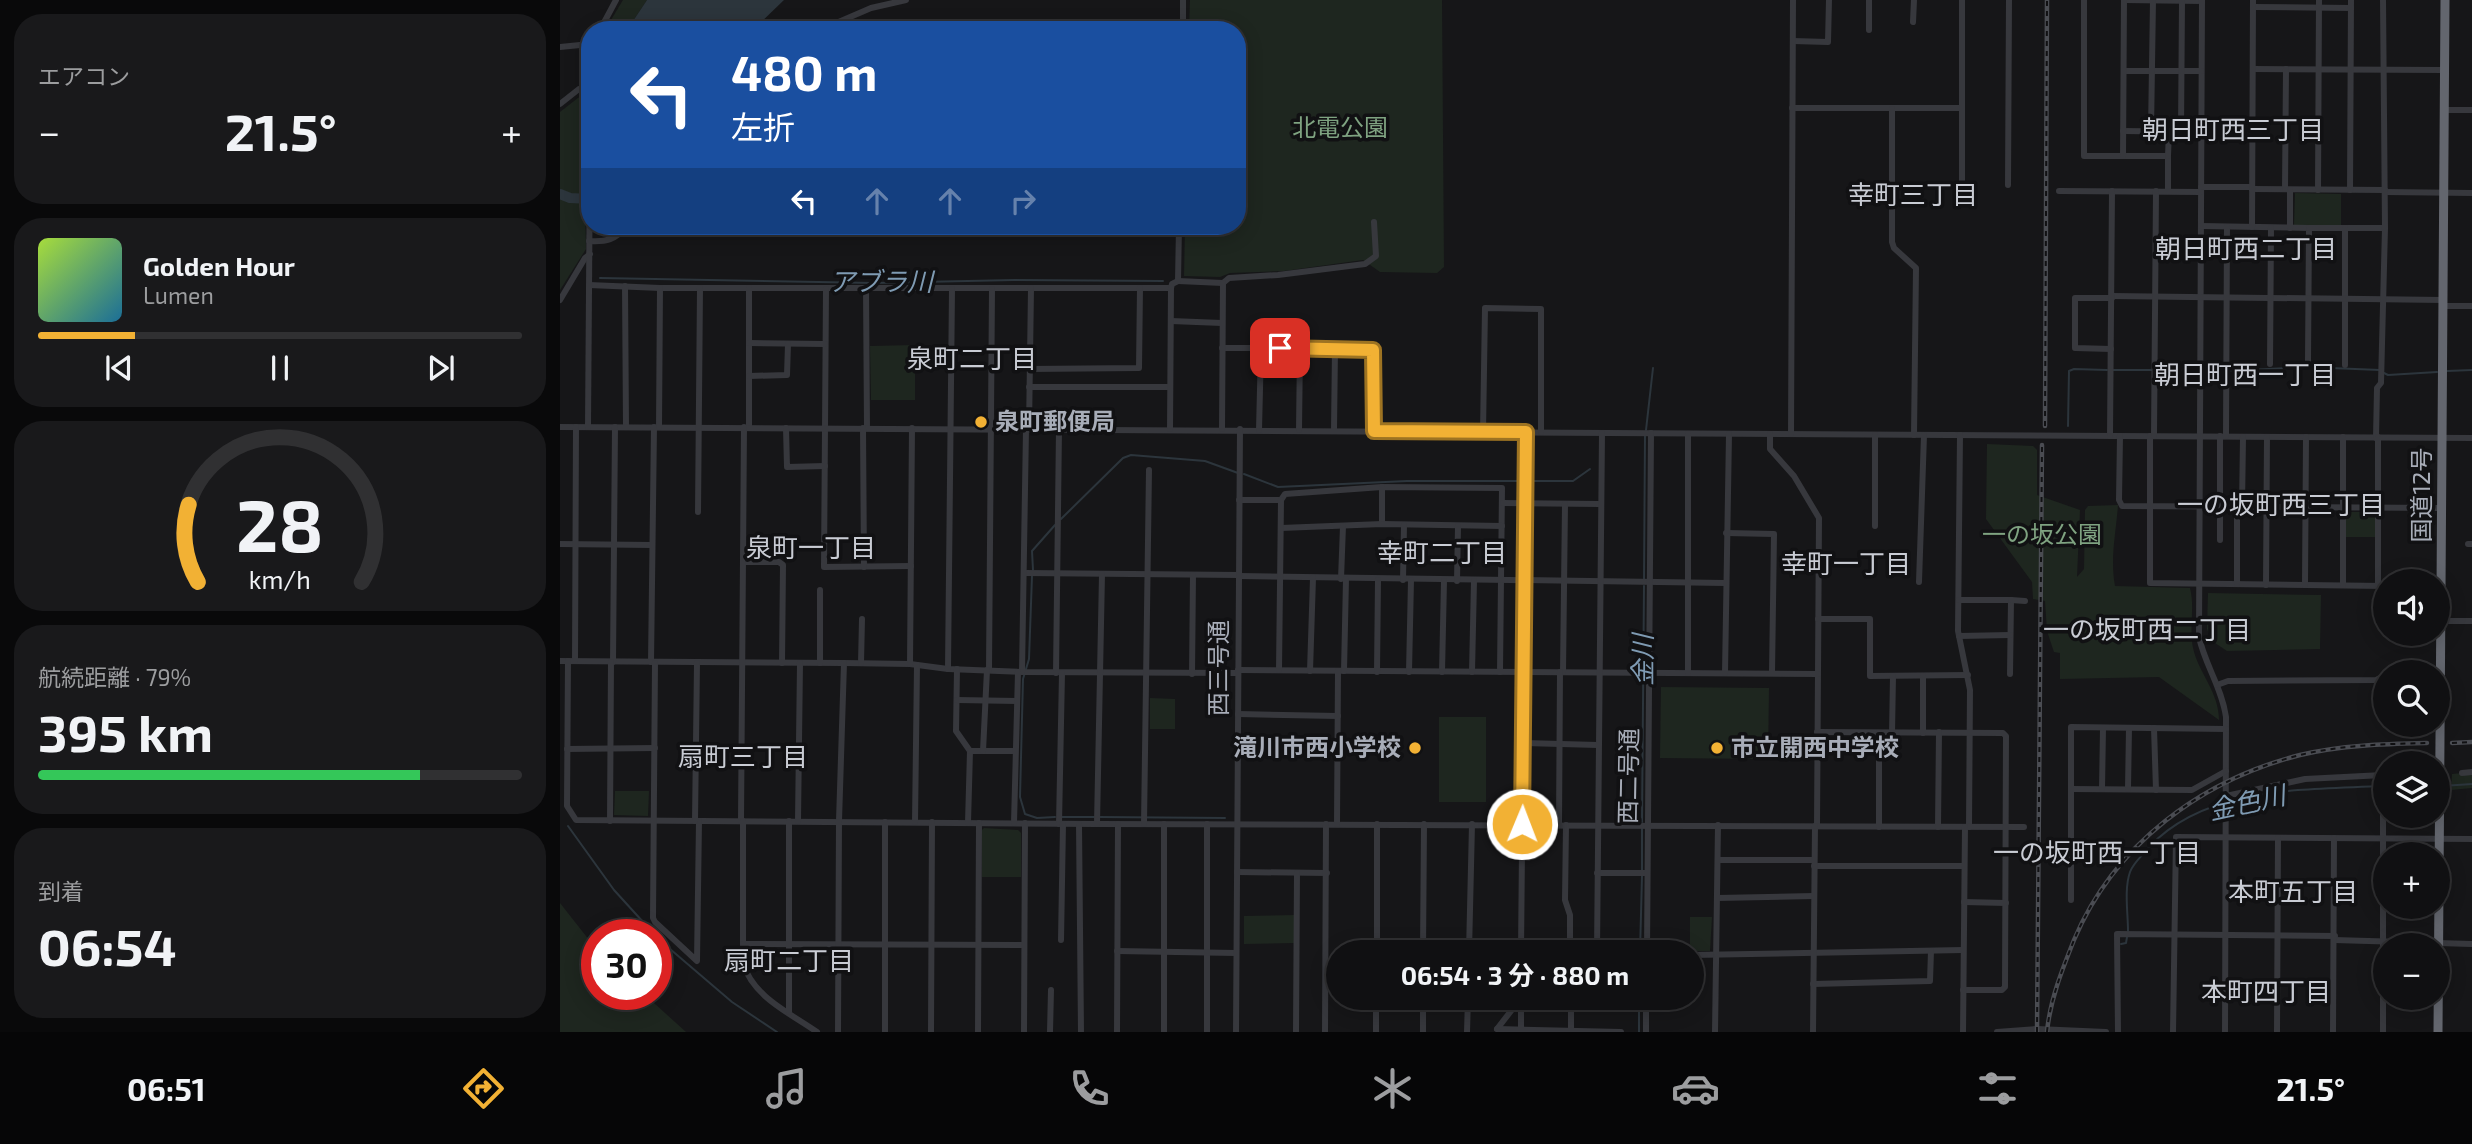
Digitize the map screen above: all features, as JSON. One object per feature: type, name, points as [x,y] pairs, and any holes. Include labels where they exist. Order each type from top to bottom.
[{"type":"highway","name":"国道12号","points":[[2440,569],[2445,0]]},
{"type":"highway","name":"国道12号","points":[[2439,737],[2439,933]]},
{"type":"highway","name":"国道12号","points":[[2438,1010],[2438,1032]]},
{"type":"street","points":[[604,21],[616,0]]},
{"type":"street","points":[[841,21],[871,8],[906,0]]},
{"type":"street","points":[[1183,0],[1183,21]]},
{"type":"street","points":[[1791,434],[1793,0]]},
{"type":"street","points":[[1793,41],[1828,42],[1829,0]]},
{"type":"street","points":[[1869,0],[1869,30]]},
{"type":"street","points":[[1913,22],[1914,0]]},
{"type":"street","points":[[1962,0],[1962,185]]},
{"type":"street","points":[[2008,185],[2009,0]]},
{"type":"street","points":[[2084,0],[2084,156],[2168,156]]},
{"type":"street","points":[[2123,156],[2124,0],[2202,0],[2199,637],[2201,648],[2224,701],[2226,729],[2225,1032]]},
{"type":"street","points":[[2151,131],[2153,0]]},
{"type":"street","points":[[2381,569],[2377,388],[2381,383],[2383,365],[2383,0]]},
{"type":"street","points":[[2181,131],[2182,1]]},
{"type":"street","points":[[2252,227],[2253,4],[2351,4],[2350,190]]},
{"type":"street","points":[[2318,190],[2319,4]]},
{"type":"street","points":[[560,47],[581,45]]},
{"type":"street","points":[[2253,69],[2444,70]]},
{"type":"street","points":[[2286,69],[2290,228]]},
{"type":"street","points":[[2124,71],[2201,71]]},
{"type":"street","points":[[560,104],[581,89]]},
{"type":"street","points":[[1792,108],[1962,108]]},
{"type":"street","points":[[1892,109],[1892,242],[1916,268],[1914,435]]},
{"type":"street","points":[[2444,110],[2472,110]]},
{"type":"street","points":[[2123,131],[2201,132]]},
{"type":"street","points":[[2168,191],[2169,131]]},
{"type":"street","points":[[2059,191],[2252,188],[2472,193]]},
{"type":"street","points":[[2110,436],[2112,191]]},
{"type":"street","points":[[2156,191],[2156,296],[2149,506],[2150,583],[2373,586]]},
{"type":"street","points":[[1170,429],[1172,284],[1178,281],[1223,283],[1229,278],[1365,264],[1376,256],[1374,222]]},
{"type":"street","points":[[2201,226],[2385,228]]},
{"type":"street","points":[[2220,540],[2227,227]]},
{"type":"street","points":[[2270,364],[2271,228]]},
{"type":"street","points":[[2308,361],[2309,228]]},
{"type":"street","points":[[2345,228],[2345,365]]},
{"type":"street","points":[[588,427],[589,235]]},
{"type":"street","points":[[589,241],[606,242],[619,235]]},
{"type":"street","points":[[1178,281],[1179,235]]},
{"type":"street","points":[[560,300],[584,258],[590,254]]},
{"type":"street","points":[[1222,429],[1223,283]]},
{"type":"street","points":[[589,285],[826,289],[1171,288]]},
{"type":"street","points":[[625,286],[626,427]]},
{"type":"street","points":[[660,288],[652,545],[655,748],[653,918],[697,961],[697,663]]},
{"type":"street","points":[[698,512],[700,288]]},
{"type":"street","points":[[749,288],[742,663],[743,963],[752,984],[759,992],[817,1032]]},
{"type":"street","points":[[1014,823],[1017,701],[1025,573],[1031,288]]},
{"type":"street","points":[[1029,369],[1139,368],[1140,288]]},
{"type":"street","points":[[826,289],[824,567],[911,566]]},
{"type":"street","points":[[864,567],[866,289]]},
{"type":"street","points":[[948,669],[953,428],[952,289]]},
{"type":"street","points":[[983,751],[988,670],[992,289]]},
{"type":"street","points":[[2111,349],[2075,348],[2075,298],[2156,296],[2384,299],[2472,306]]},
{"type":"street","points":[[1483,432],[1485,308],[1541,309],[1541,432]]},
{"type":"street","points":[[1171,321],[1222,323]]},
{"type":"street","points":[[749,343],[825,344]]},
{"type":"street","points":[[749,376],[787,374],[788,344]]},
{"type":"street","points":[[1222,348],[1373,350],[1374,431]]},
{"type":"street","points":[[1259,430],[1261,348]]},
{"type":"street","points":[[1299,430],[1300,348]]},
{"type":"street","points":[[1334,430],[1335,348]]},
{"type":"street","points":[[1029,387],[1170,387]]},
{"type":"street","points":[[560,427],[2472,438]]},
{"type":"street","points":[[576,427],[575,544],[568,661],[567,748],[567,806],[576,820],[2024,827]]},
{"type":"street","points":[[610,821],[615,427]]},
{"type":"street","points":[[786,428],[787,467],[825,466]]},
{"type":"street","points":[[912,428],[915,822]]},
{"type":"street","points":[[1059,429],[1056,573],[1062,940]]},
{"type":"street","name":"西三号通","points":[[1236,1032],[1240,429]]},
{"type":"street","points":[[1521,940],[1526,432]]},
{"type":"street","points":[[1597,940],[1602,433]]},
{"type":"street","name":"西二号通","points":[[1647,940],[1651,433]]},
{"type":"street","points":[[1688,434],[1688,673]]},
{"type":"street","points":[[1725,673],[1729,434]]},
{"type":"street","points":[[1770,434],[1770,449],[1794,476],[1819,518],[1813,1032]]},
{"type":"street","points":[[1875,435],[1875,526]]},
{"type":"street","points":[[1919,582],[1924,435]]},
{"type":"street","points":[[1960,435],[1959,636],[1970,690],[1964,866],[1963,1032]]},
{"type":"street","points":[[2120,436],[2122,506],[2441,508]]},
{"type":"street","points":[[2238,584],[2243,437]]},
{"type":"street","points":[[2266,585],[2267,437]]},
{"type":"street","points":[[2305,585],[2306,437]]},
{"type":"street","points":[[2343,437],[2343,585]]},
{"type":"street","points":[[1144,824],[1149,470]]},
{"type":"street","points":[[1382,487],[1382,524]]},
{"type":"street","points":[[1279,670],[1281,500],[1285,494],[1382,487],[1502,488],[1500,673]]},
{"type":"street","points":[[1239,500],[1281,500]]},
{"type":"street","points":[[1503,503],[1600,504]]},
{"type":"street","points":[[1565,503],[1565,582],[1558,744],[1565,900],[1570,915],[1570,940]]},
{"type":"street","points":[[1281,528],[1382,524],[1503,526]]},
{"type":"street","points":[[1402,580],[1404,524]]},
{"type":"street","points":[[1337,824],[1343,526]]},
{"type":"street","points":[[1457,581],[1458,526]]},
{"type":"street","points":[[1726,533],[1774,534],[1772,673]]},
{"type":"street","points":[[560,544],[652,545]]},
{"type":"street","points":[[744,562],[779,562],[783,565],[782,663]]},
{"type":"street","points":[[1025,573],[1725,583]]},
{"type":"street","points":[[1097,824],[1102,575]]},
{"type":"street","points":[[1192,674],[1194,575]]},
{"type":"street","points":[[1310,671],[1313,578]]},
{"type":"street","points":[[1377,672],[1378,580]]},
{"type":"street","points":[[1409,672],[1412,580]]},
{"type":"street","points":[[1442,672],[1444,580]]},
{"type":"street","points":[[1472,672],[1475,581]]},
{"type":"street","points":[[820,590],[820,663]]},
{"type":"street","points":[[1959,600],[2025,601]]},
{"type":"street","points":[[2010,674],[2011,600]]},
{"type":"street","points":[[861,663],[862,619]]},
{"type":"street","points":[[1818,619],[1870,619],[1870,676],[1968,675]]},
{"type":"street","points":[[2450,621],[2472,621]]},
{"type":"street","points":[[1959,636],[2010,635]]},
{"type":"street","points":[[568,661],[861,663],[1099,674],[1279,670],[1818,674]]},
{"type":"street","points":[[798,821],[800,663]]},
{"type":"street","points":[[838,1032],[839,821],[844,663]]},
{"type":"street","points":[[957,669],[956,731],[970,751],[968,823]]},
{"type":"street","points":[[1892,733],[1893,676]]},
{"type":"street","points":[[1923,676],[1923,733]]},
{"type":"street","points":[[2217,685],[2228,681],[2373,680]]},
{"type":"street","points":[[957,700],[1017,701]]},
{"type":"street","points":[[1238,715],[1338,716]]},
{"type":"street","points":[[2071,900],[2071,727],[2226,729]]},
{"type":"street","points":[[2102,789],[2103,728]]},
{"type":"street","points":[[2128,789],[2129,728]]},
{"type":"street","points":[[2154,728],[2156,790]]},
{"type":"street","points":[[1817,732],[1970,732],[2003,733],[2006,736],[2005,987],[2002,990],[1963,990]]},
{"type":"street","points":[[1879,733],[1879,827]]},
{"type":"street","points":[[1938,827],[1939,733]]},
{"type":"street","points":[[1523,743],[1598,745]]},
{"type":"street","points":[[567,748],[655,748]]},
{"type":"street","points":[[970,751],[1015,751]]},
{"type":"street","points":[[2071,789],[2192,790],[2226,771]]},
{"type":"street","points":[[2462,773],[2472,772]]},
{"type":"street","points":[[2226,796],[2305,779],[2373,776]]},
{"type":"street","points":[[789,821],[789,1012]]},
{"type":"street","points":[[885,822],[885,1032]]},
{"type":"street","points":[[931,1032],[932,822]]},
{"type":"street","points":[[978,1032],[979,823]]},
{"type":"street","points":[[1024,1032],[1025,823]]},
{"type":"street","points":[[1079,824],[1081,1032]]},
{"type":"street","points":[[1117,1032],[1118,824]]},
{"type":"street","points":[[1164,824],[1164,1032]]},
{"type":"street","points":[[1207,824],[1207,1032]]},
{"type":"street","points":[[1325,1032],[1326,824]]},
{"type":"street","points":[[1377,824],[1377,940]]},
{"type":"street","points":[[1423,940],[1424,824]]},
{"type":"street","points":[[1469,940],[1472,824]]},
{"type":"street","points":[[1715,1032],[1718,825]]},
{"type":"street","points":[[2383,828],[2383,933]]},
{"type":"street","points":[[2173,1032],[2176,837],[2472,839]]},
{"type":"street","points":[[2277,1032],[2278,838]]},
{"type":"street","points":[[2333,1032],[2334,838]]},
{"type":"street","points":[[1718,860],[1964,866]]},
{"type":"street","points":[[1237,872],[1327,873]]},
{"type":"street","points":[[1296,1032],[1297,873]]},
{"type":"street","points":[[1597,873],[1647,873]]},
{"type":"street","points":[[1717,898],[1814,896]]},
{"type":"street","points":[[1964,902],[2006,903]]},
{"type":"street","points":[[2118,1032],[2117,934],[2373,940]]},
{"type":"street","points":[[743,943],[1024,945]]},
{"type":"street","points":[[2450,943],[2472,944]]},
{"type":"street","points":[[1704,956],[1963,950]]},
{"type":"street","points":[[1117,951],[1236,953]]},
{"type":"street","points":[[1813,984],[1930,981],[1931,951]]},
{"type":"street","points":[[1050,1032],[1051,990]]},
{"type":"street","points":[[1496,1030],[1521,998],[1521,1031]]},
{"type":"street","points":[[1376,1010],[1376,1032]]},
{"type":"street","points":[[1423,1010],[1423,1032]]},
{"type":"street","points":[[1467,1032],[1468,1010]]},
{"type":"street","points":[[1571,1010],[1571,1031]]},
{"type":"street","points":[[1646,1010],[1646,1032]]},
{"type":"street","points":[[2383,1010],[2383,1032]]},
{"type":"street","points":[[1997,1032],[2018,1029],[2106,1032]]},
{"type":"street","points":[[1496,1030],[1621,1032]]},
{"type":"green space","points":[[623,0],[647,0],[633,21],[610,21]]},
{"type":"green space","name":"北電公園","points":[[1190,0],[1442,0],[1444,267],[1437,273],[1380,272],[1363,260],[1284,271],[1230,273],[1220,277],[1184,276],[1185,235],[1246,235],[1246,21],[1189,21]]},
{"type":"green space","points":[[581,96],[581,235],[586,235],[586,249],[560,290],[560,112]]},
{"type":"green space","points":[[2295,193],[2341,194],[2341,227],[2294,226]]},
{"type":"green space","points":[[915,345],[915,400],[871,400],[870,346]]},
{"type":"green space","name":"一の坂公園","points":[[1987,444],[2033,446],[2037,450],[2037,495],[2080,510],[2077,577],[2084,569],[2085,510],[2088,506],[2118,505],[2113,555],[2115,586],[2190,588],[2193,648],[2216,701],[2219,720],[2159,677],[2060,679],[2060,653],[2054,652],[2047,631],[2045,601],[2033,599],[2032,582],[1986,519]]},
{"type":"green space","points":[[2346,512],[2375,512],[2375,537],[2346,537]]},
{"type":"green space","points":[[2208,593],[2321,595],[2320,649],[2227,651],[2212,641],[2207,629]]},
{"type":"green space","points":[[1661,687],[1769,688],[1768,759],[1660,758]]},
{"type":"green space","points":[[1150,698],[1175,699],[1175,729],[1150,729]]},
{"type":"green space","points":[[1439,717],[1486,717],[1486,802],[1439,802]]},
{"type":"green space","points":[[2472,772],[2472,788],[2451,790],[2452,774]]},
{"type":"green space","points":[[615,791],[649,791],[648,816],[614,815]]},
{"type":"green space","points":[[984,828],[1018,830],[1021,833],[1021,877],[982,877]]},
{"type":"green space","points":[[560,903],[581,930],[581,1010],[662,1010],[686,1032],[560,1032]]},
{"type":"green space","points":[[1295,915],[1295,943],[1244,944],[1244,916]]},
{"type":"green space","points":[[1690,917],[1712,917],[1710,951],[1704,951],[1704,940],[1690,940]]},
{"type":"shaded area","points":[[647,0],[784,0],[762,21],[633,21]]},
{"type":"waterway","points":[[560,194],[581,199]]},
{"type":"waterway","name":"アブラ川","points":[[600,278],[874,283],[1163,281]]},
{"type":"waterway","points":[[2228,371],[2306,367],[2380,370]]},
{"type":"waterway","name":"金川","points":[[1646,430],[1653,368]]},
{"type":"waterway","points":[[2068,426],[2069,371],[2107,370]]},
{"type":"waterway","points":[[2113,370],[2153,370]]},
{"type":"waterway","points":[[2158,370],[2198,371]]},
{"type":"waterway","points":[[2447,371],[2472,370]]},
{"type":"waterway","points":[[2204,371],[2223,371]]},
{"type":"waterway","points":[[2384,373],[2437,372]]},
{"type":"waterway","name":"金川","points":[[1644,580],[1645,435]]},
{"type":"waterway","points":[[1061,519],[1123,458],[1131,455],[1205,461],[1238,473]]},
{"type":"waterway","points":[[1528,481],[1573,481],[1590,469]]},
{"type":"waterway","points":[[1244,474],[1278,487],[1407,481],[1523,481]]},
{"type":"waterway","points":[[1033,570],[1032,551],[1055,525]]},
{"type":"waterway","points":[[1032,576],[1029,659],[1023,679],[1020,797],[1025,814],[1037,818],[1055,817]]},
{"type":"waterway","name":"金川","points":[[1642,822],[1644,586]]},
{"type":"waterway","name":"金色川","points":[[2450,785],[2472,784]]},
{"type":"waterway","name":"金色川","points":[[2128,931],[2127,893],[2130,872],[2149,847],[2172,827],[2198,812],[2257,795],[2373,786]]},
{"type":"waterway","points":[[1061,817],[1094,817]]},
{"type":"waterway","points":[[1099,817],[1225,818]]},
{"type":"waterway","points":[[568,826],[614,890],[640,919]]},
{"type":"waterway","name":"金川","points":[[1642,827],[1642,871]]},
{"type":"waterway","name":"金川","points":[[1640,940],[1642,876]]},
{"type":"waterway","name":"金色川","points":[[2121,944],[2126,943],[2127,937]]},
{"type":"waterway","points":[[672,951],[732,1002],[777,1032]]},
{"type":"waterway","name":"金川","points":[[1639,1010],[1639,1032]]},
{"type":"railway","points":[[2045,426],[2047,0]]},
{"type":"railway","points":[[2037,1032],[2042,445]]},
{"type":"railway","points":[[2452,743],[2472,742]]},
{"type":"railway","points":[[2047,1032],[2061,974],[2091,906],[2112,875],[2137,846],[2165,821],[2196,799],[2229,781],[2300,755],[2347,747],[2427,743]]},
{"type":"place","name":"泉町郵便局","points":[[981,422]]},
{"type":"place","name":"滝川市西小学校","points":[[1415,748]]},
{"type":"place","name":"市立開西中学校","points":[[1717,748]]},
{"type":"district","name":"朝日町西三丁目","points":[[2233,130]]},
{"type":"district","name":"幸町三丁目","points":[[1913,195]]},
{"type":"district","name":"朝日町西二丁目","points":[[2246,249]]},
{"type":"district","name":"泉町二丁目","points":[[972,359]]},
{"type":"district","name":"朝日町西一丁目","points":[[2245,375]]},
{"type":"district","name":"一の坂町西三丁目","points":[[2281,505]]},
{"type":"district","name":"泉町一丁目","points":[[811,548]]},
{"type":"district","name":"幸町二丁目","points":[[1442,553]]},
{"type":"district","name":"幸町一丁目","points":[[1846,564]]},
{"type":"district","name":"一の坂町西二丁目","points":[[2147,630]]},
{"type":"district","name":"扇町三丁目","points":[[743,757]]},
{"type":"district","name":"一の坂町西一丁目","points":[[2097,853]]},
{"type":"district","name":"本町五丁目","points":[[2293,892]]},
{"type":"district","name":"扇町二丁目","points":[[789,961]]},
{"type":"district","name":"本町四丁目","points":[[2266,992]]},
{"type":"route","points":[[1280,348],[1373,350],[1374,431],[1526,432],[1522,824]]}]
